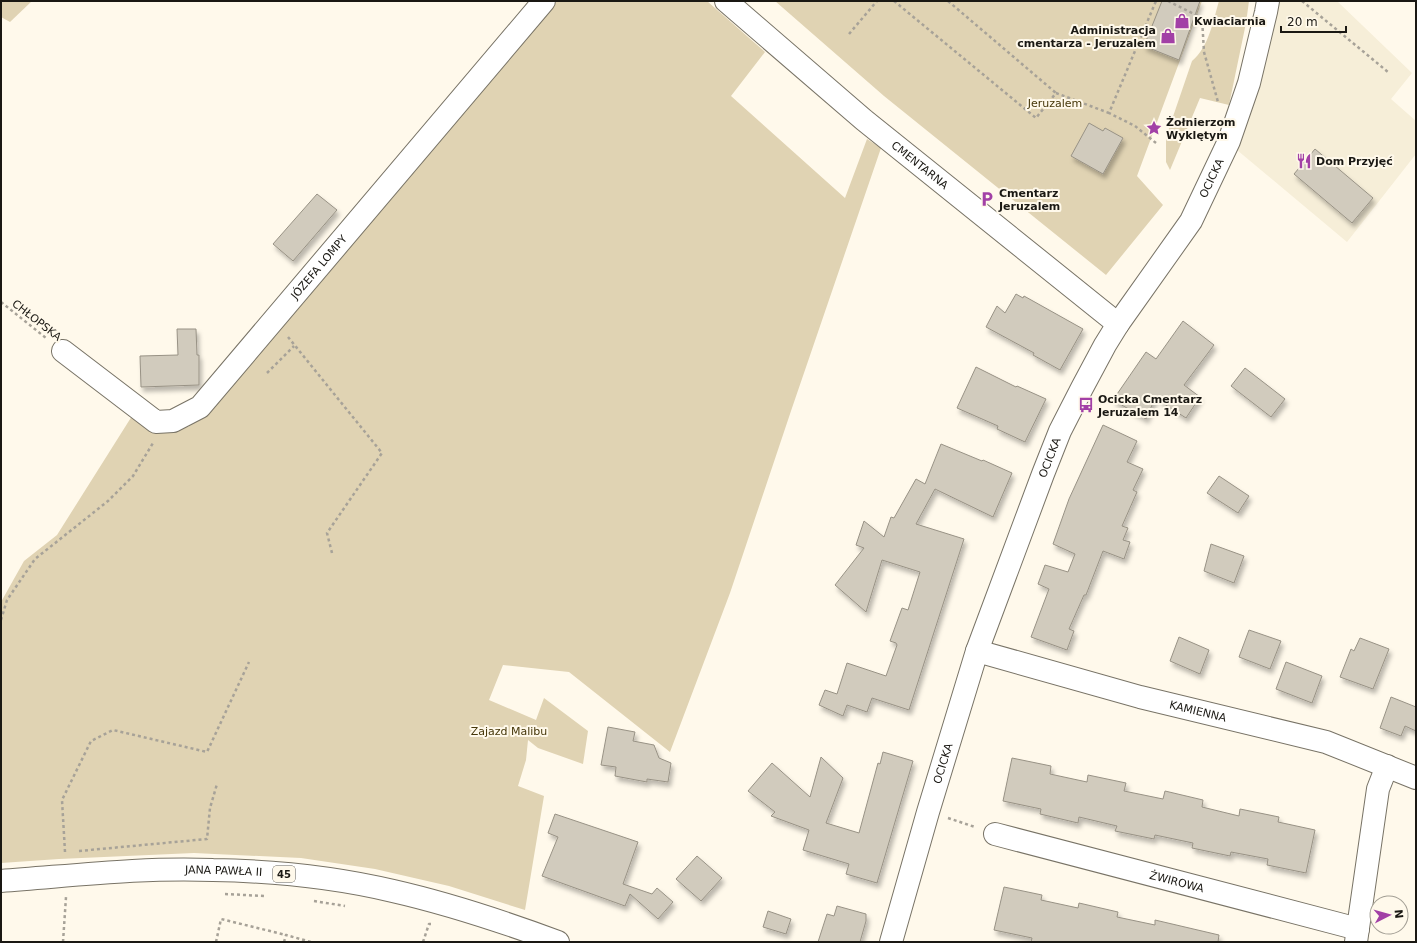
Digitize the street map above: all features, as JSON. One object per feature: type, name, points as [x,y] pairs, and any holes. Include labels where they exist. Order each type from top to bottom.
[{"type":"street","name":"JÓZEFA LOMPY","points":[[166,423],[200,407],[544,1]]},
{"type":"street","name":"CMENTARNA","points":[[726,1],[864,120],[1118,324]]},
{"type":"street","name":"OCICKA","points":[[891,942],[928,812],[977,651],[1042,474],[1060,431],[1118,324],[1191,221],[1230,141],[1249,83],[1268,1]]},
{"type":"street","points":[[63,351],[142,413],[156,422],[166,423]]},
{"type":"street","name":"KAMIENNA","points":[[977,651],[1140,697],[1326,742],[1416,778]]},
{"type":"street","name":"ŻWIROWA","points":[[995,834],[1357,936],[1378,789],[1388,766]]},
{"type":"street","name":"JANA PAWŁA II","points":[[1,881],[175,870],[212,870],[310,877],[354,883],[426,899],[558,942]]},
{"type":"path","points":[[849,34],[877,1]]},
{"type":"path","points":[[894,1],[1036,118],[1056,93]]},
{"type":"path","points":[[948,1],[1056,93],[1109,113],[1135,126],[1156,142]]},
{"type":"path","points":[[1109,113],[1156,1]]},
{"type":"path","points":[[1168,1],[1202,18],[1204,52],[1219,104]]},
{"type":"path","points":[[1302,1],[1388,72]]},
{"type":"path","name":"CHŁOPSKA","points":[[1,302],[63,351]]},
{"type":"path","points":[[274,320],[382,453],[327,533],[332,553]]},
{"type":"path","points":[[267,373],[294,346]]},
{"type":"path","points":[[1,620],[8,600],[35,559],[87,519],[133,476],[166,423]]},
{"type":"path","points":[[65,857],[62,800],[90,741],[113,730],[207,752],[249,662]]},
{"type":"path","points":[[65,852],[207,839],[210,808],[217,784]]},
{"type":"path","points":[[928,812],[995,834]]},
{"type":"path","points":[[225,894],[265,896]]},
{"type":"path","points":[[63,942],[66,897],[74,897]]},
{"type":"path","points":[[312,901],[351,906]]},
{"type":"path","points":[[216,942],[222,919],[311,942]]},
{"type":"path","points":[[422,922],[437,926]]},
{"type":"path","points":[[422,942],[429,924]]},
{"type":"path","points":[[284,942],[286,935]]},
{"type":"shaded area","points":[[1275,1],[1337,1],[1412,73],[1391,99],[1416,121],[1416,154],[1347,242],[1237,150],[1253,100]]},
{"type":"green space","points":[[3,1],[32,1],[10,22],[1,17],[1,4]]},
{"type":"green space","name":"Zajazd Malibu","points":[[557,1],[707,1],[765,52],[731,96],[845,198],[867,139],[881,148],[730,593],[670,752],[569,672],[503,665],[489,700],[536,720],[544,698],[588,731],[583,764],[538,748],[528,740],[526,760],[518,786],[544,796],[525,910],[449,886],[375,869],[301,858],[194,853],[1,863],[1,602],[24,561],[57,535],[132,416],[155,429],[188,427],[204,415]]},
{"type":"green space","name":"Jeruzalem","points":[[775,1],[1202,1],[1137,176],[1163,205],[1106,275],[884,96]]},
{"type":"green space","points":[[1219,1],[1249,1],[1246,23],[1229,105],[1200,98],[1170,170],[1166,162],[1166,137],[1192,61],[1203,49]]},
{"type":"building","name":"Administracja cmentarza - Jeruzalem","points":[[1162,1],[1200,1],[1179,60],[1144,46]]},
{"type":"building","points":[[1089,123],[1103,131],[1105,128],[1123,138],[1103,174],[1071,156]]},
{"type":"building","points":[[1315,149],[1373,198],[1352,223],[1294,174]]},
{"type":"building","points":[[317,194],[337,210],[293,261],[273,244]]},
{"type":"building","points":[[1016,294],[1023,298],[1024,296],[1083,329],[1060,370],[1033,355],[1034,353],[986,327],[997,306],[1005,313]]},
{"type":"building","points":[[1183,321],[1214,345],[1184,385],[1200,397],[1186,418],[1164,404],[1156,396],[1146,419],[1113,400],[1146,352],[1156,359]]},
{"type":"building","points":[[177,329],[196,329],[197,355],[199,355],[199,385],[141,387],[140,356],[178,355]]},
{"type":"building","points":[[976,367],[1016,387],[1017,386],[1046,399],[1025,442],[997,429],[998,426],[957,408]]},
{"type":"building","points":[[1245,368],[1285,399],[1271,417],[1231,386]]},
{"type":"building","points":[[1103,425],[1137,441],[1127,462],[1143,469],[1133,490],[1137,492],[1122,526],[1128,528],[1123,540],[1130,542],[1124,559],[1103,551],[1086,595],[1084,595],[1069,629],[1074,631],[1067,650],[1031,637],[1049,589],[1038,584],[1045,565],[1068,572],[1075,554],[1053,544],[1069,499]]},
{"type":"building","points":[[941,444],[1012,473],[993,517],[935,489],[916,524],[964,539],[909,710],[872,698],[867,712],[847,705],[843,716],[819,705],[825,690],[837,694],[847,663],[886,676],[897,645],[896,643],[890,641],[902,608],[908,610],[920,572],[882,560],[866,612],[835,585],[864,548],[856,545],[864,521],[884,537],[891,517],[894,518],[916,479],[925,484]]},
{"type":"building","points":[[1219,476],[1249,496],[1238,513],[1207,493]]},
{"type":"building","points":[[1211,544],[1244,556],[1234,583],[1204,571]]},
{"type":"building","points":[[1249,630],[1281,641],[1270,669],[1239,657]]},
{"type":"building","points":[[1179,637],[1209,650],[1200,674],[1170,661]]},
{"type":"building","points":[[1360,638],[1389,649],[1373,689],[1340,677],[1351,649],[1354,651]]},
{"type":"building","points":[[1286,662],[1322,676],[1312,703],[1276,689]]},
{"type":"building","points":[[1391,697],[1416,707],[1416,731],[1405,726],[1401,736],[1380,728]]},
{"type":"building","points":[[608,727],[635,732],[633,741],[654,745],[659,758],[671,763],[668,782],[647,779],[647,782],[615,776],[616,767],[601,765]]},
{"type":"building","points":[[883,752],[913,761],[877,883],[846,874],[849,864],[803,850],[809,830],[771,816],[775,812],[748,791],[772,763],[810,797],[821,757],[843,778],[826,823],[859,833],[878,763],[880,764]]},
{"type":"building","points":[[1012,758],[1051,766],[1050,774],[1087,782],[1088,775],[1126,783],[1124,791],[1163,799],[1165,791],[1203,800],[1202,807],[1239,816],[1240,809],[1279,817],[1278,822],[1315,830],[1306,873],[1267,865],[1268,859],[1231,852],[1230,856],[1192,848],[1193,843],[1155,835],[1154,839],[1115,831],[1117,826],[1079,817],[1078,823],[1040,814],[1041,809],[1003,801]]},
{"type":"building","points":[[555,814],[638,842],[623,884],[652,894],[657,888],[673,902],[658,919],[630,894],[625,906],[542,876],[558,837],[548,833]]},
{"type":"building","points":[[697,856],[722,878],[701,901],[676,879]]},
{"type":"building","points":[[1004,887],[1042,895],[1041,900],[1078,908],[1079,903],[1118,912],[1117,917],[1155,925],[1155,920],[1219,935],[1218,942],[1031,942],[1032,938],[994,930]]},
{"type":"building","points":[[837,906],[866,914],[866,921],[860,942],[818,942],[827,914],[834,916]]},
{"type":"building","points":[[768,911],[791,919],[786,934],[763,927]]},
{"type":"place","name":"Kwiaciarnia","points":[[1182,21]]},
{"type":"place","name":"Administracja cmentarza - Jeruzalem","points":[[1168,36]]},
{"type":"place","name":"Żołnierzom Wyklętym","points":[[1154,128]]},
{"type":"place","name":"Dom Przyjęć","points":[[1304,161]]},
{"type":"place","name":"Cmentarz Jeruzalem","points":[[987,199]]},
{"type":"place","name":"Ocicka Cmentarz Jeruzalem 14","points":[[1086,405]]}]
